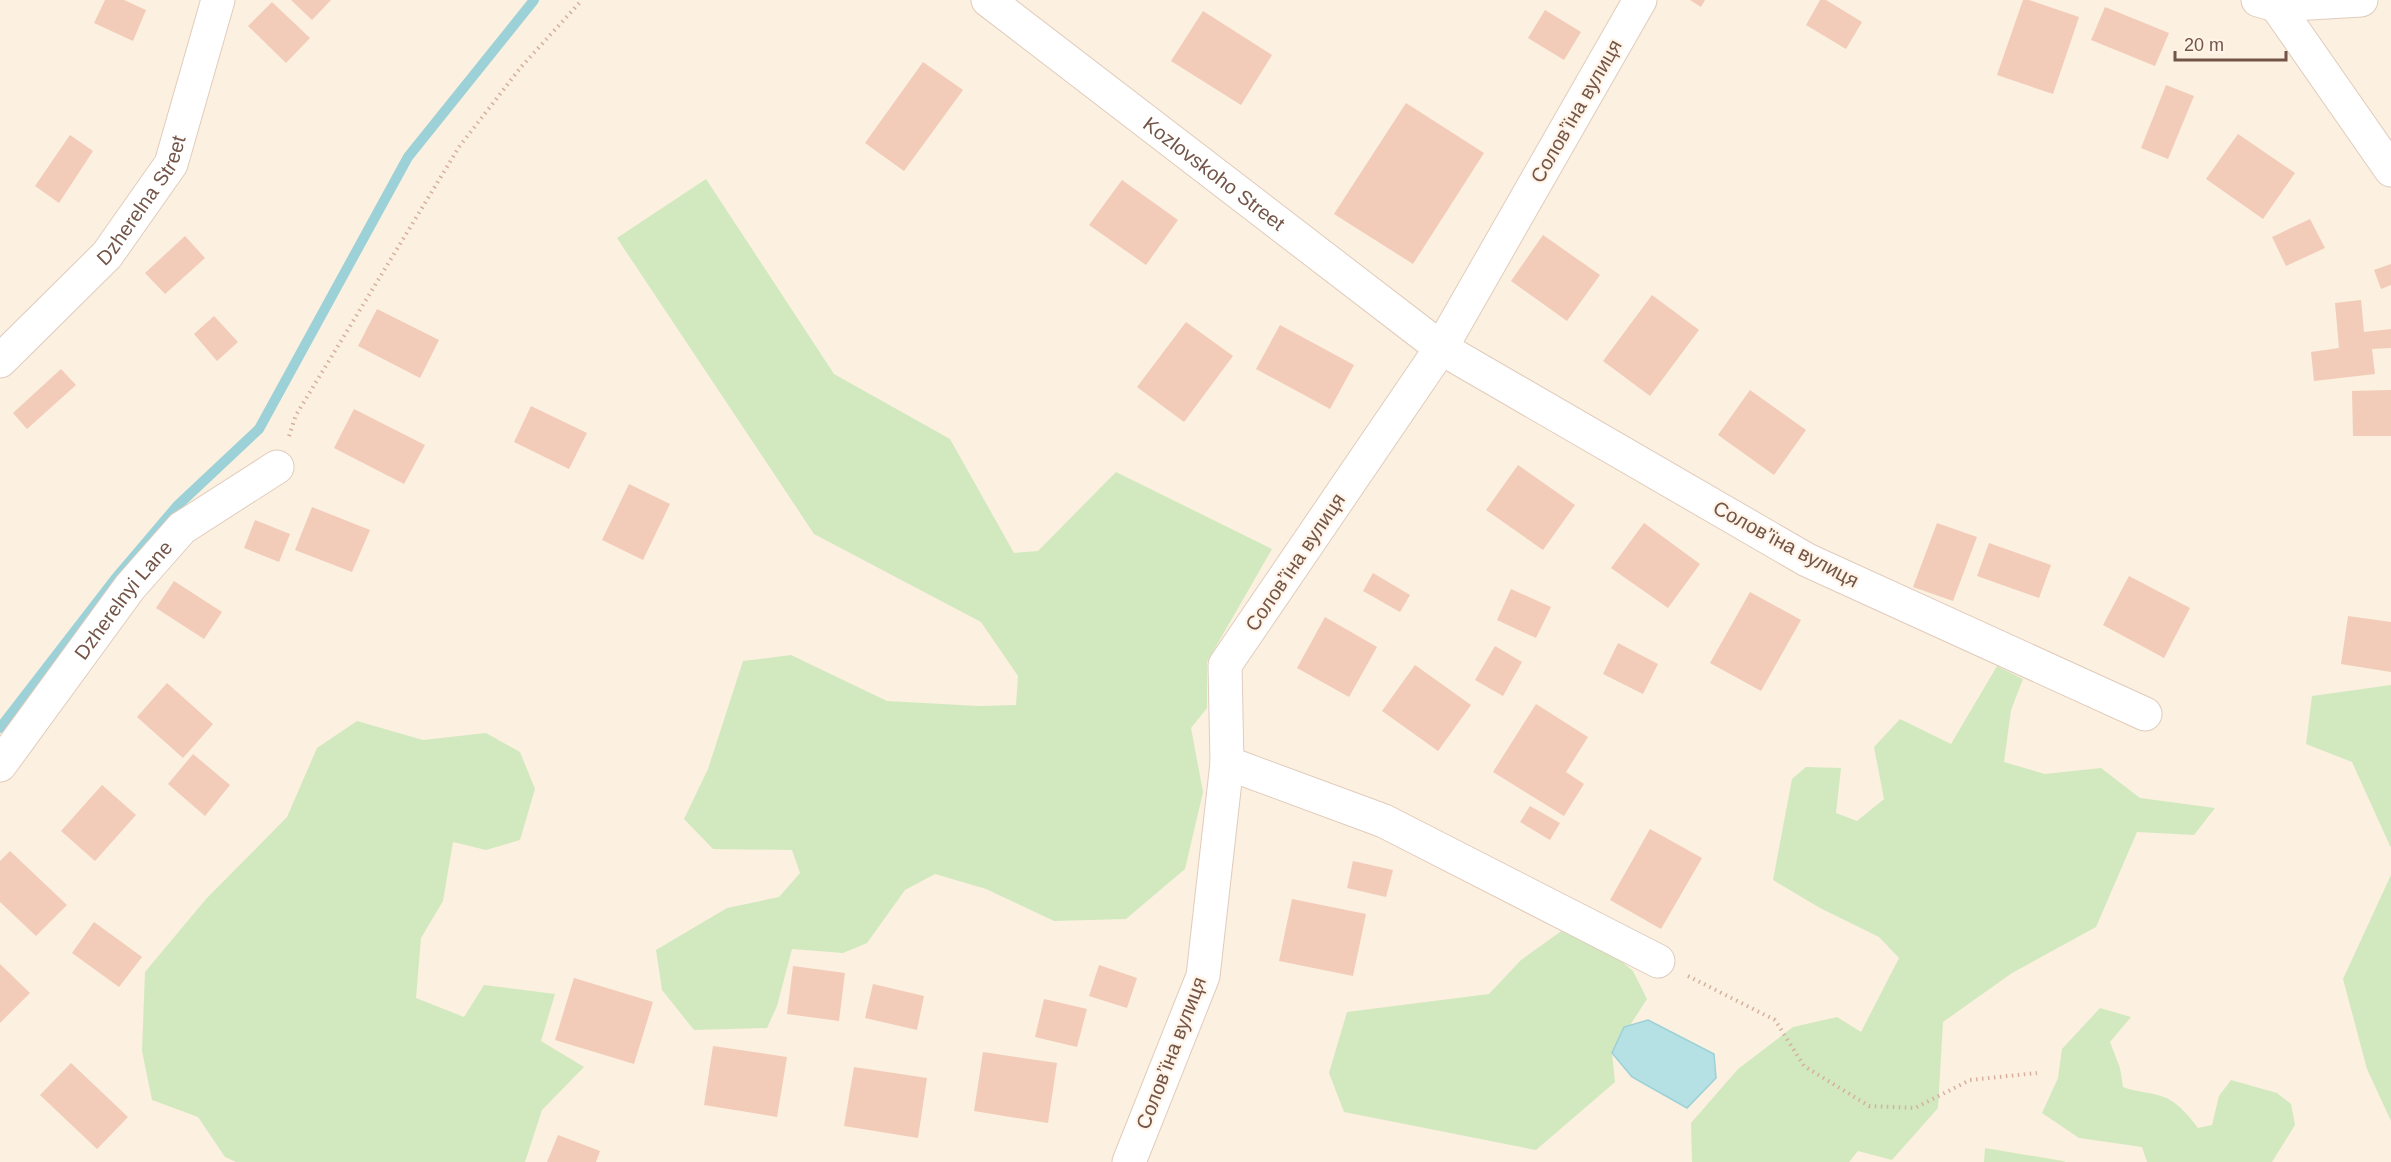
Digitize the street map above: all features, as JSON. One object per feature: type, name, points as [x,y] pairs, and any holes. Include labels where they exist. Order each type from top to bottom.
[{"type":"street","name":"Dzherelna Street","points":[[0,361],[107,255],[171,164],[218,0]]},
{"type":"street","name":"Kozlovskoho Street","points":[[988,0],[1441,348]]},
{"type":"street","name":"Соловʼїна вулиця","points":[[1129,1162],[1203,976],[1227,763],[1225,665],[1441,348],[1640,0]]},
{"type":"street","points":[[2270,2],[2361,0]]},
{"type":"street","points":[[2270,2],[2391,170]]},
{"type":"street","name":"Соловʼїна вулиця","points":[[1441,348],[1807,560],[2145,714]]},
{"type":"street","name":"Dzherelnyi Lane","points":[[0,765],[130,586],[182,528],[277,467]]},
{"type":"street","points":[[1227,763],[1384,821],[1658,961]]},
{"type":"path","points":[[277,467],[296,415],[459,147],[521,67],[582,0]]},
{"type":"path","points":[[1658,961],[1775,1020],[1804,1066],[1869,1106],[1915,1108],[1970,1080],[2037,1073]]},
{"type":"green space","points":[[706,179],[834,374],[950,439],[1014,553],[1038,551],[1116,472],[1272,549],[1207,662],[1207,708],[1191,728],[1203,792],[1185,869],[1126,919],[1054,921],[986,889],[935,874],[905,890],[867,943],[843,953],[792,949],[777,1006],[767,1028],[694,1030],[662,990],[656,950],[727,908],[779,897],[800,873],[792,850],[713,849],[684,819],[708,769],[743,661],[791,655],[887,701],[979,706],[1016,705],[1018,676],[981,622],[814,534],[617,238]]},
{"type":"green space","points":[[1997,666],[2023,679],[2011,710],[2004,762],[2045,774],[2101,768],[2140,798],[2215,808],[2194,835],[2137,832],[2096,927],[2012,973],[1943,1022],[1938,1108],[1892,1160],[1858,1151],[1849,1162],[1692,1162],[1691,1123],[1738,1069],[1793,1027],[1837,1017],[1861,1032],[1899,958],[1879,937],[1820,908],[1773,880],[1792,779],[1806,767],[1841,768],[1836,813],[1857,821],[1884,799],[1874,747],[1900,719],[1951,744]]},
{"type":"green space","points":[[2391,685],[2391,848],[2352,762],[2306,744],[2312,696]]},
{"type":"green space","points":[[357,721],[423,740],[486,733],[520,752],[535,789],[520,840],[486,850],[453,842],[443,901],[421,938],[416,998],[464,1017],[484,985],[555,994],[541,1041],[584,1067],[542,1110],[525,1162],[236,1162],[225,1157],[198,1117],[152,1100],[142,1051],[145,972],[206,899],[287,817],[317,748]]},
{"type":"green space","points":[[2391,875],[2391,1121],[2367,1069],[2343,979]]},
{"type":"green space","points":[[1574,922],[1633,971],[1647,999],[1612,1053],[1615,1082],[1536,1150],[1344,1112],[1329,1073],[1347,1012],[1489,994],[1521,960]]},
{"type":"green space","points":[[2100,1008],[2131,1017],[2110,1042],[2120,1068],[2123,1087],[2167,1098],[2182,1109],[2198,1128],[2212,1125],[2219,1096],[2231,1080],[2277,1093],[2291,1104],[2295,1125],[2272,1162],[2147,1162],[2142,1147],[2079,1138],[2042,1113],[2058,1078],[2062,1049]]},
{"type":"green space","points":[[1985,1148],[2063,1161],[2066,1162],[1984,1162]]},
{"type":"water","points":[[1648,1020],[1714,1054],[1716,1078],[1687,1108],[1632,1077],[1612,1053],[1624,1027]]},
{"type":"building","points":[[105,0],[124,0],[146,10],[133,41],[94,23]]},
{"type":"building","points":[[291,0],[331,0],[312,20]]},
{"type":"building","points":[[1690,0],[1705,0],[1701,7]]},
{"type":"building","points":[[1820,0],[1826,0],[1862,22],[1846,49],[1806,25]]},
{"type":"building","points":[[2023,0],[2079,17],[2053,94],[1997,75]]},
{"type":"building","points":[[272,2],[310,38],[286,63],[248,26]]},
{"type":"building","points":[[2105,7],[2169,33],[2155,66],[2091,40]]},
{"type":"building","points":[[1545,10],[1581,32],[1564,60],[1528,38]]},
{"type":"building","points":[[1203,11],[1272,55],[1241,105],[1171,61]]},
{"type":"building","points":[[923,62],[963,90],[904,171],[865,143]]},
{"type":"building","points":[[2166,85],[2194,96],[2168,159],[2141,148]]},
{"type":"building","points":[[1406,103],[1484,153],[1413,264],[1334,214]]},
{"type":"building","points":[[2238,134],[2295,173],[2263,219],[2206,179]]},
{"type":"building","points":[[70,135],[93,151],[59,203],[35,186]]},
{"type":"building","points":[[1122,180],[1178,220],[1146,265],[1089,225]]},
{"type":"building","points":[[2310,219],[2325,248],[2286,266],[2272,237]]},
{"type":"building","points":[[1543,235],[1600,275],[1567,321],[1511,281]]},
{"type":"building","points":[[185,236],[205,258],[165,294],[145,273]]},
{"type":"building","points":[[2391,264],[2391,285],[2381,289],[2374,270]]},
{"type":"building","points":[[1652,295],[1699,330],[1650,396],[1603,361]]},
{"type":"building","points":[[2361,300],[2364,332],[2391,329],[2391,348],[2372,349],[2375,374],[2314,381],[2311,352],[2339,348],[2335,303]]},
{"type":"building","points":[[377,309],[439,340],[420,378],[358,346]]},
{"type":"building","points":[[214,316],[238,342],[217,361],[194,334]]},
{"type":"building","points":[[1186,322],[1233,356],[1184,422],[1137,387]]},
{"type":"building","points":[[1280,325],[1354,365],[1330,409],[1256,369]]},
{"type":"building","points":[[61,369],[76,385],[27,429],[13,413]]},
{"type":"building","points":[[1750,390],[1806,430],[1774,475],[1718,435]]},
{"type":"building","points":[[2391,390],[2391,436],[2353,436],[2352,391]]},
{"type":"building","points":[[531,406],[587,433],[569,469],[514,442]]},
{"type":"building","points":[[354,409],[425,445],[404,484],[334,448]]},
{"type":"building","points":[[1518,465],[1575,505],[1543,550],[1486,510]]},
{"type":"building","points":[[629,484],[670,504],[643,560],[602,540]]},
{"type":"building","points":[[312,507],[370,530],[352,572],[295,550]]},
{"type":"building","points":[[255,520],[290,534],[279,562],[244,548]]},
{"type":"building","points":[[1644,523],[1700,564],[1668,608],[1611,568]]},
{"type":"building","points":[[1937,523],[1977,537],[1953,601],[1913,587]]},
{"type":"building","points":[[1989,543],[2051,565],[2039,598],[1977,576]]},
{"type":"building","points":[[1373,573],[1410,595],[1400,612],[1363,591]]},
{"type":"building","points":[[2129,576],[2190,608],[2164,658],[2103,625]]},
{"type":"building","points":[[174,581],[222,612],[204,639],[156,608]]},
{"type":"building","points":[[1511,589],[1551,607],[1536,638],[1497,620]]},
{"type":"building","points":[[1750,592],[1801,620],[1761,691],[1710,663]]},
{"type":"building","points":[[2348,616],[2391,622],[2391,672],[2341,664]]},
{"type":"building","points":[[1325,617],[1377,647],[1349,697],[1297,668]]},
{"type":"building","points":[[1618,643],[1658,664],[1643,694],[1603,674]]},
{"type":"building","points":[[1495,646],[1522,662],[1503,696],[1475,680]]},
{"type":"building","points":[[1415,665],[1471,705],[1438,751],[1382,711]]},
{"type":"building","points":[[167,683],[213,724],[183,758],[137,717]]},
{"type":"building","points":[[1536,704],[1588,737],[1566,772],[1584,784],[1564,816],[1493,772]]},
{"type":"building","points":[[193,754],[230,785],[205,816],[168,784]]},
{"type":"building","points":[[102,785],[136,815],[95,861],[61,831]]},
{"type":"building","points":[[1530,806],[1560,823],[1550,840],[1520,822]]},
{"type":"building","points":[[1650,829],[1702,858],[1661,929],[1610,900]]},
{"type":"building","points":[[10,851],[67,905],[36,936],[0,902],[0,861]]},
{"type":"building","points":[[1353,861],[1393,870],[1386,897],[1347,888]]},
{"type":"building","points":[[1292,899],[1366,914],[1353,976],[1279,961]]},
{"type":"building","points":[[94,922],[142,957],[119,987],[72,953]]},
{"type":"building","points":[[0,964],[30,993],[0,1023]]},
{"type":"building","points":[[1099,965],[1137,978],[1127,1008],[1089,996]]},
{"type":"building","points":[[793,966],[845,973],[839,1021],[787,1014]]},
{"type":"building","points":[[574,978],[653,1002],[634,1064],[555,1040]]},
{"type":"building","points":[[873,984],[924,996],[917,1030],[865,1018]]},
{"type":"building","points":[[1044,999],[1087,1009],[1077,1047],[1035,1037]]},
{"type":"building","points":[[713,1046],[787,1057],[777,1117],[704,1105]]},
{"type":"building","points":[[983,1052],[1057,1063],[1048,1123],[974,1111]]},
{"type":"building","points":[[71,1063],[128,1117],[97,1149],[40,1095]]},
{"type":"building","points":[[854,1067],[927,1078],[918,1138],[844,1126]]},
{"type":"building","points":[[558,1135],[600,1151],[596,1162],[547,1162]]},
{"type":"waterway","points":[[0,728],[115,579],[177,506],[259,429],[408,157],[534,0]]}]
